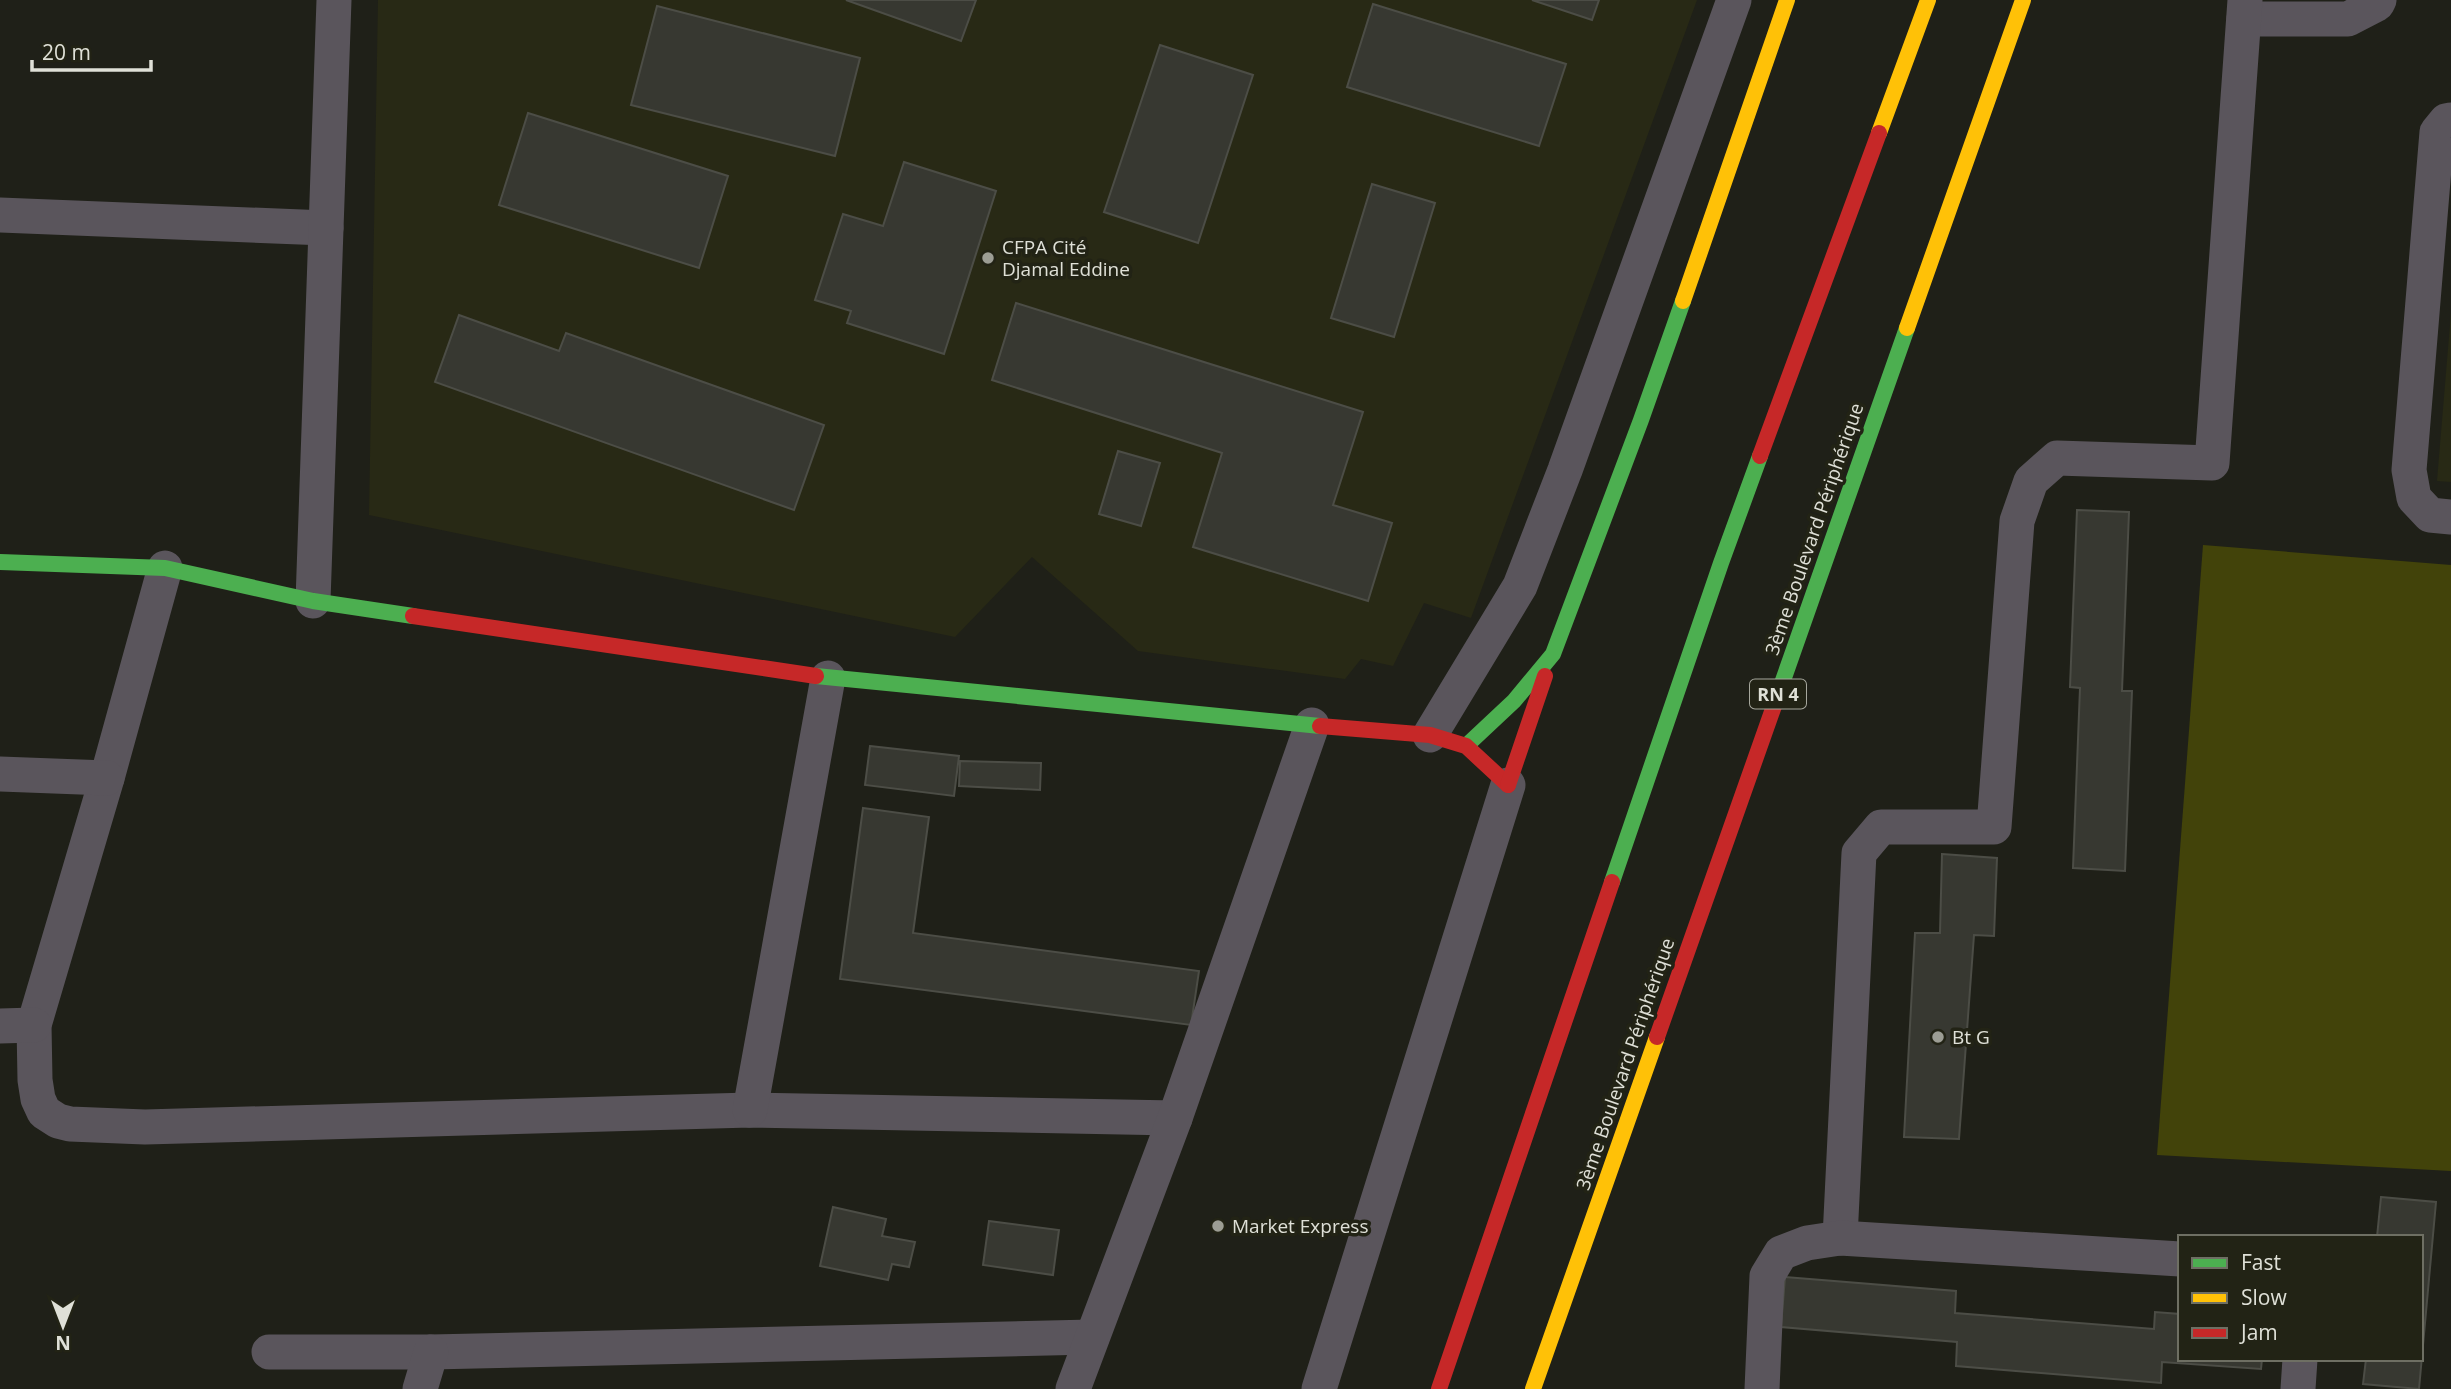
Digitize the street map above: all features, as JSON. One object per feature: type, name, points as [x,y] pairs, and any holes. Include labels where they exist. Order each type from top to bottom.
[{"type":"main road","points":[[0,562],[165,568],[313,601],[828,678],[1430,734],[1466,746],[1508,785],[1553,654],[1641,420],[1787,0]]},
{"type":"main road","points":[[1439,1389],[1721,563],[1928,0]]},
{"type":"main road","name":"3ème Boulevard Périphérique","points":[[1533,1389],[2023,0]]},
{"type":"main road","points":[[1466,746],[1514,701],[1553,654]]},
{"type":"street","points":[[313,601],[334,0]]},
{"type":"street","points":[[1430,734],[1520,586],[1734,0]]},
{"type":"street","points":[[1840,1238],[1859,853],[1881,827],[1994,827],[2017,521],[2031,481],[2057,458],[2212,463],[2245,9],[2348,19],[2377,4],[2379,0]]},
{"type":"street","points":[[2451,120],[2446,121],[2437,132],[2435,144],[2409,470],[2414,498],[2430,516],[2451,517]]},
{"type":"street","points":[[0,215],[326,228]]},
{"type":"street","points":[[165,568],[107,778],[34,1025],[37,1098],[44,1112],[58,1121],[70,1124],[145,1127],[750,1110],[1175,1118]]},
{"type":"street","points":[[750,1110],[828,678]]},
{"type":"street","points":[[1073,1389],[1175,1118],[1312,725]]},
{"type":"street","points":[[0,774],[107,778]]},
{"type":"street","points":[[1319,1389],[1508,785]]},
{"type":"street","points":[[0,1026],[34,1025]]},
{"type":"street","points":[[1762,1389],[1767,1276],[1781,1253],[1807,1243],[1840,1238],[2178,1259]]},
{"type":"street","points":[[269,1352],[431,1352],[1092,1337]]},
{"type":"street","points":[[420,1389],[431,1352]]},
{"type":"street","points":[[2298,1389],[2300,1361]]},
{"type":"shaded area","name":"CFPA Cité Djamal Eddine","points":[[378,0],[1697,0],[1471,618],[1424,603],[1393,666],[1361,659],[1345,679],[1138,651],[1032,557],[955,637],[369,515]]},
{"type":"shaded area","points":[[2451,313],[2451,482],[2437,481]]},
{"type":"shaded area","points":[[2203,545],[2451,565],[2451,1171],[2157,1155]]},
{"type":"building","points":[[846,0],[976,0],[961,41]]},
{"type":"building","points":[[1532,0],[1599,0],[1592,20]]},
{"type":"building","points":[[1373,4],[1566,64],[1539,146],[1347,87]]},
{"type":"building","points":[[657,6],[860,58],[835,156],[631,105]]},
{"type":"building","points":[[1160,45],[1253,75],[1198,243],[1104,212]]},
{"type":"building","points":[[528,113],[728,176],[699,268],[499,205]]},
{"type":"building","points":[[904,162],[996,191],[944,354],[847,323],[851,311],[815,300],[843,214],[883,226]]},
{"type":"building","points":[[1372,184],[1435,203],[1394,337],[1331,318]]},
{"type":"building","points":[[1016,303],[1363,412],[1333,505],[1392,523],[1368,601],[1193,547],[1222,453],[992,380]]},
{"type":"building","points":[[459,315],[559,351],[566,333],[824,425],[794,510],[435,382]]},
{"type":"building","points":[[1118,451],[1160,463],[1141,526],[1099,514]]},
{"type":"building","points":[[2077,510],[2129,512],[2122,691],[2132,691],[2125,871],[2073,868],[2080,688],[2070,687]]},
{"type":"building","points":[[870,746],[959,756],[954,796],[865,785]]},
{"type":"building","points":[[960,761],[1041,763],[1040,790],[959,786]]},
{"type":"building","points":[[863,808],[929,817],[913,933],[1199,971],[1191,1025],[840,979]]},
{"type":"building","name":"Bt G","points":[[1942,854],[1997,858],[1994,936],[1974,935],[1959,1139],[1904,1137],[1915,933],[1940,933]]},
{"type":"building","points":[[2381,1197],[2436,1202],[2423,1345],[2423,1235],[2377,1235]]},
{"type":"building","points":[[833,1207],[886,1219],[882,1236],[915,1242],[909,1267],[892,1264],[888,1280],[820,1266]]},
{"type":"building","points":[[989,1221],[1059,1230],[1053,1275],[983,1265]]},
{"type":"building","points":[[1785,1277],[1956,1291],[1955,1313],[2154,1329],[2155,1312],[2178,1314],[2178,1361],[2262,1361],[2261,1369],[2162,1362],[2161,1383],[1956,1366],[1957,1342],[1781,1327]]},
{"type":"building","points":[[2366,1361],[2422,1361],[2419,1389],[2363,1384]]},
{"type":"traffic: fast","points":[[1466,746],[1514,701],[1553,654],[1683,301]]},
{"type":"traffic: fast","points":[[1780,689],[1907,328]]},
{"type":"traffic: fast","points":[[1612,882],[1760,456]]},
{"type":"traffic: fast","points":[[0,562],[165,568],[313,601],[413,616]]},
{"type":"traffic: fast","points":[[816,676],[1320,726]]},
{"type":"traffic: slow","points":[[1683,301],[1787,0]]},
{"type":"traffic: slow","points":[[1879,133],[1928,0]]},
{"type":"traffic: slow","points":[[1907,328],[2023,0]]},
{"type":"traffic: slow","points":[[1533,1389],[1657,1037]]},
{"type":"traffic: jam","points":[[1760,456],[1879,133]]},
{"type":"traffic: jam","points":[[413,616],[816,676]]},
{"type":"traffic: jam","points":[[1508,785],[1545,676]]},
{"type":"traffic: jam","points":[[1657,1037],[1780,689]]},
{"type":"traffic: jam","points":[[1320,726],[1430,735],[1466,746],[1508,785]]},
{"type":"traffic: jam","points":[[1439,1389],[1612,882]]},
{"type":"place","name":"CFPA Cité Djamal Eddine","points":[[988,258]]},
{"type":"place","name":"Bt G","points":[[1938,1037]]},
{"type":"place","name":"Market Express","points":[[1218,1226]]}]
